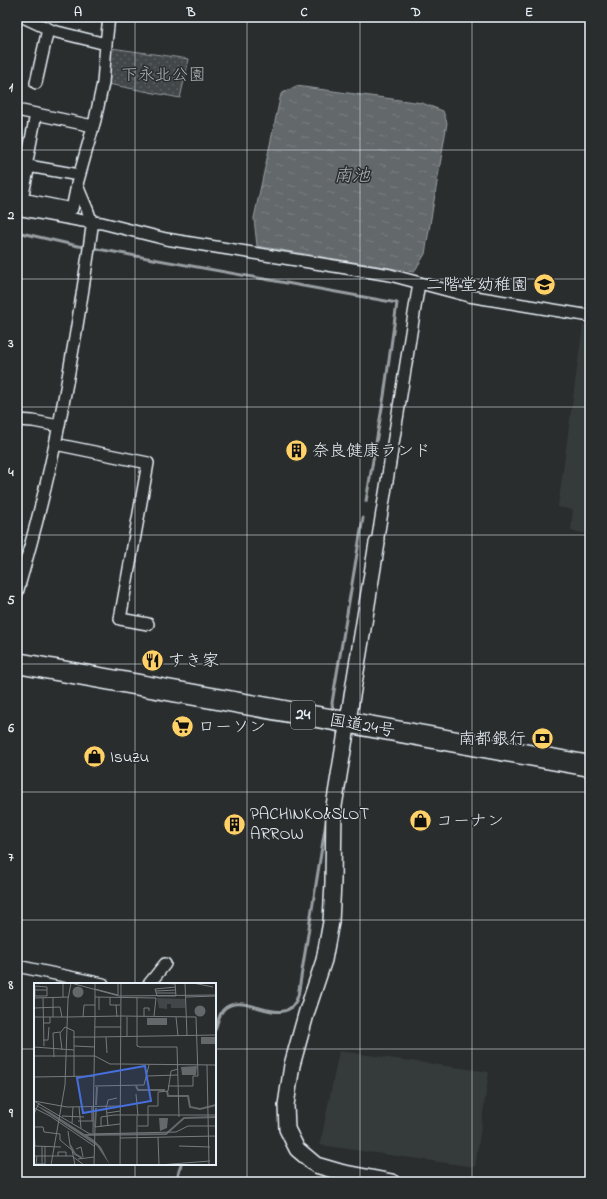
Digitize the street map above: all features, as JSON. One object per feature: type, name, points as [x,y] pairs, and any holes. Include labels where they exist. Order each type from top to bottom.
[{"type":"highway","name":"国道24号","points":[[17,663],[590,766]]},
{"type":"street","points":[[23,17],[53,32],[106,44]]},
{"type":"street","points":[[72,209],[78,179],[103,83],[109,17]]},
{"type":"street","points":[[36,83],[48,29]]},
{"type":"street","points":[[17,110],[93,126]]},
{"type":"street","points":[[22,165],[34,119],[37,114]]},
{"type":"street","points":[[22,165],[78,179]]},
{"type":"street","points":[[19,202],[28,170],[22,165]]},
{"type":"street","points":[[17,593],[59,426],[92,227],[90,217],[80,193],[78,179]]},
{"type":"street","points":[[19,202],[72,209],[90,217],[166,238],[390,275],[469,296],[590,316]]},
{"type":"street","points":[[19,202],[83,221],[90,217]]},
{"type":"street","points":[[392,1182],[340,1172],[316,1165],[297,1149],[287,1129],[286,1105],[292,1065],[307,1011],[324,960],[331,922],[334,882],[334,806],[419,283]]},
{"type":"street","points":[[17,420],[33,421],[59,426]]},
{"type":"street","points":[[55,444],[148,463],[120,619],[148,624]]},
{"type":"street","points":[[150,983],[166,964]]},
{"type":"street","points":[[17,966],[98,983]]},
{"type":"shaded area","points":[[583,325],[590,326],[590,534],[571,531],[573,510],[558,507]]},
{"type":"shaded area","points":[[339,1051],[489,1072],[475,1167],[320,1145]]},
{"type":"green space","name":"下永北公園","points":[[111,48],[189,59],[180,98],[108,84]]},
{"type":"water","name":"南池","points":[[296,86],[422,103],[443,111],[447,123],[425,254],[414,272],[257,246],[254,218],[281,94]]},
{"type":"waterway","points":[[17,232],[87,247]]},
{"type":"waterway","points":[[92,248],[397,303],[384,396],[366,501]]},
{"type":"waterway","points":[[333,710],[332,703],[363,518]]},
{"type":"waterway","points":[[337,731],[339,739]]},
{"type":"waterway","points":[[216,1027],[223,1010],[231,1005],[241,1004],[274,1011],[284,1011],[292,1007],[298,996],[327,816]]},
{"type":"waterway","points":[[176,1182],[181,1165]]},
{"type":"place","name":"二階堂幼稚園","points":[[544,285]]},
{"type":"place","name":"奈良健康ランド","points":[[297,451]]},
{"type":"place","name":"すき家","points":[[153,661]]},
{"type":"place","name":"ローソン","points":[[183,727]]},
{"type":"place","name":"南都銀行","points":[[542,739]]},
{"type":"place","name":"Isuzu","points":[[95,757]]},
{"type":"place","name":"コーナン","points":[[420,821]]},
{"type":"place","name":"PACHINKO&SLOT ARROW","points":[[235,824]]}]
